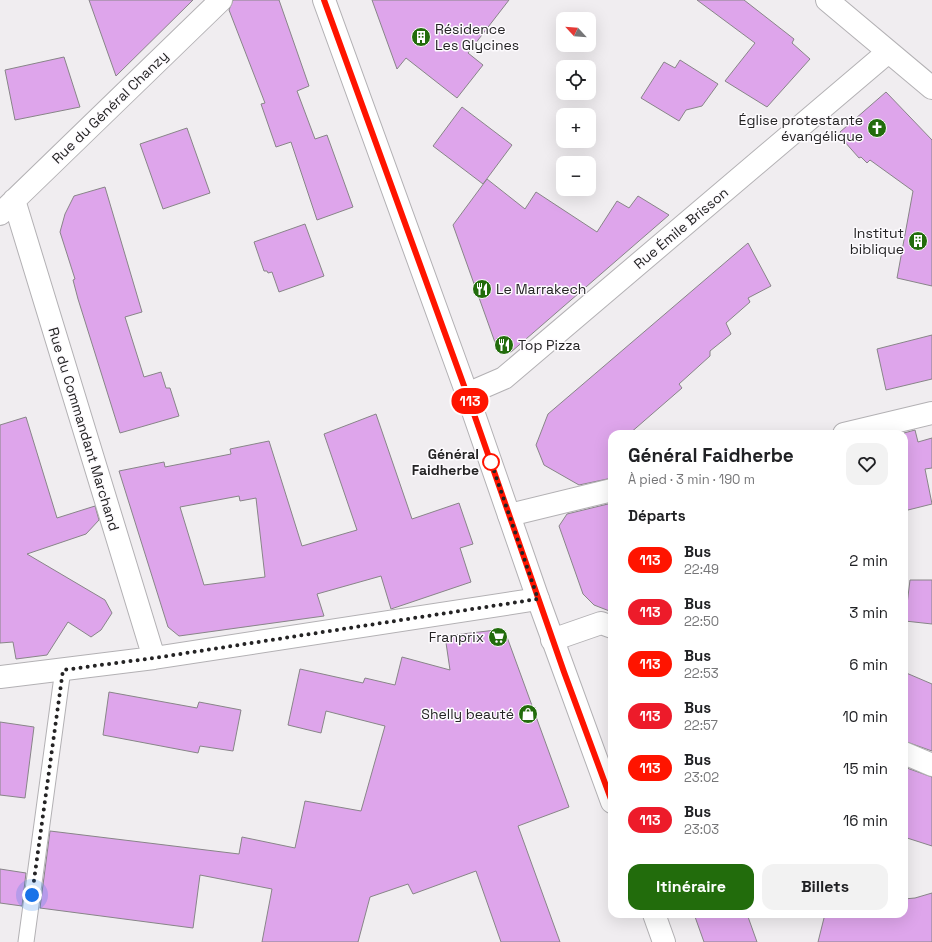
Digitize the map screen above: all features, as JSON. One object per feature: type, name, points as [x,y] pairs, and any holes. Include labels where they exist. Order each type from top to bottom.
[{"type":"street","name":"Rue du Général Chanzy","points":[[7,207],[221,0]]},
{"type":"street","points":[[324,0],[467,394],[552,640],[608,791]]},
{"type":"street","points":[[827,0],[932,88]]},
{"type":"street","name":"Rue Émile Brisson","points":[[467,394],[504,378],[888,52]]},
{"type":"street","name":"Rue du Commandant Marchand","points":[[7,207],[154,658]]},
{"type":"street","points":[[861,430],[932,413]]},
{"type":"street","points":[[509,515],[608,491]]},
{"type":"street","points":[[0,677],[154,658],[538,599]]},
{"type":"street","points":[[552,640],[601,623],[608,626]]},
{"type":"street","points":[[908,755],[932,765]]},
{"type":"street","points":[[655,918],[664,942]]},
{"type":"lane","points":[[26,942],[63,670]]},
{"type":"building","points":[[89,0],[193,0],[116,76]]},
{"type":"building","points":[[233,0],[279,0],[309,86],[297,91],[315,139],[327,135],[353,207],[317,220],[291,142],[276,147],[261,104],[265,103],[229,10]]},
{"type":"building","points":[[372,0],[509,0],[468,53],[483,65],[457,98],[406,58],[397,69]]},
{"type":"building","points":[[697,0],[744,0],[794,39],[792,43],[810,59],[767,107],[725,81],[755,43]]},
{"type":"building","points":[[64,57],[80,107],[15,120],[5,70]]},
{"type":"building","points":[[680,60],[718,84],[702,106],[686,110],[679,121],[641,98],[664,62],[675,68]]},
{"type":"building","points":[[886,92],[932,140],[932,286],[897,278],[913,191],[870,160],[867,163],[861,157],[859,158],[844,141],[845,139],[840,132]]},
{"type":"building","points":[[462,107],[512,145],[483,184],[433,146]]},
{"type":"building","points":[[187,128],[210,193],[163,209],[140,144]]},
{"type":"building","points":[[487,179],[525,209],[536,192],[597,232],[617,201],[629,208],[638,196],[669,215],[511,352],[497,348],[453,225]]},
{"type":"building","points":[[105,187],[142,312],[125,317],[144,377],[161,372],[166,388],[170,388],[179,416],[120,433],[78,299],[73,280],[75,279],[60,232],[65,214],[74,196]]},
{"type":"building","points":[[305,224],[324,276],[279,292],[272,272],[268,273],[267,271],[264,271],[254,242]]},
{"type":"building","points":[[748,243],[771,286],[748,298],[750,302],[726,323],[731,334],[710,351],[710,356],[679,384],[682,388],[634,430],[608,430],[608,479],[579,485],[544,465],[536,445],[548,414]]},
{"type":"building","points":[[932,335],[932,379],[886,390],[877,349]]},
{"type":"building","points":[[376,414],[412,519],[459,503],[473,544],[460,548],[471,582],[391,609],[381,576],[317,594],[324,616],[179,636],[168,627],[119,471],[164,462],[165,467],[231,454],[230,449],[269,441],[302,546],[357,530],[324,434]],"holes":[[[239,496],[240,501],[256,498],[265,577],[204,585],[180,507]]]},
{"type":"building","points":[[26,417],[57,518],[95,506],[99,520],[86,534],[27,554],[105,600],[112,613],[101,630],[91,637],[68,622],[47,655],[16,659],[13,642],[0,643],[0,425]]},
{"type":"building","points":[[915,430],[918,442],[932,438],[932,468],[925,469],[932,504],[908,510],[908,432]]},
{"type":"building","points":[[608,504],[608,610],[594,605],[583,594],[559,526],[567,514]]},
{"type":"building","points":[[910,580],[932,580],[932,624],[908,621],[908,596]]},
{"type":"building","points":[[496,630],[507,637],[569,807],[518,826],[560,942],[501,942],[476,871],[413,894],[408,884],[370,897],[358,942],[262,942],[272,889],[200,875],[193,928],[40,908],[50,831],[239,854],[242,837],[295,848],[305,801],[361,811],[385,726],[326,711],[321,733],[288,725],[300,669],[363,683],[365,678],[395,685],[402,657],[450,670],[445,636]]},
{"type":"building","points":[[908,674],[932,684],[932,751],[908,742]]},
{"type":"building","points":[[109,692],[197,708],[199,702],[241,710],[233,751],[200,746],[198,753],[103,735]]},
{"type":"building","points":[[0,722],[34,727],[25,798],[0,795]]},
{"type":"building","points":[[908,768],[932,777],[932,846],[908,838]]},
{"type":"building","points":[[0,869],[26,873],[22,906],[0,903]]},
{"type":"building","points":[[932,893],[932,942],[818,942],[824,918],[908,918],[908,899]]},
{"type":"building","points":[[695,918],[748,918],[757,942],[704,942]]},
{"type":"bus line","name":"113","points":[[324,0],[467,394],[533,586],[608,791]]},
{"type":"place","name":"Résidence Les Glycines","points":[[421,37]]},
{"type":"place","name":"Église protestante évangélique","points":[[877,128]]},
{"type":"place","name":"Institut biblique","points":[[918,241]]},
{"type":"place","name":"Le Marrakech","points":[[482,289]]},
{"type":"place","name":"Top Pizza","points":[[504,345]]},
{"type":"place","name":"Général Faidherbe","points":[[491,462]]},
{"type":"place","name":"Franprix","points":[[498,637]]},
{"type":"place","name":"Shelly beauté","points":[[528,714]]},
{"type":"route","points":[[32,895],[63,670],[154,658],[538,599],[491,462]]}]
